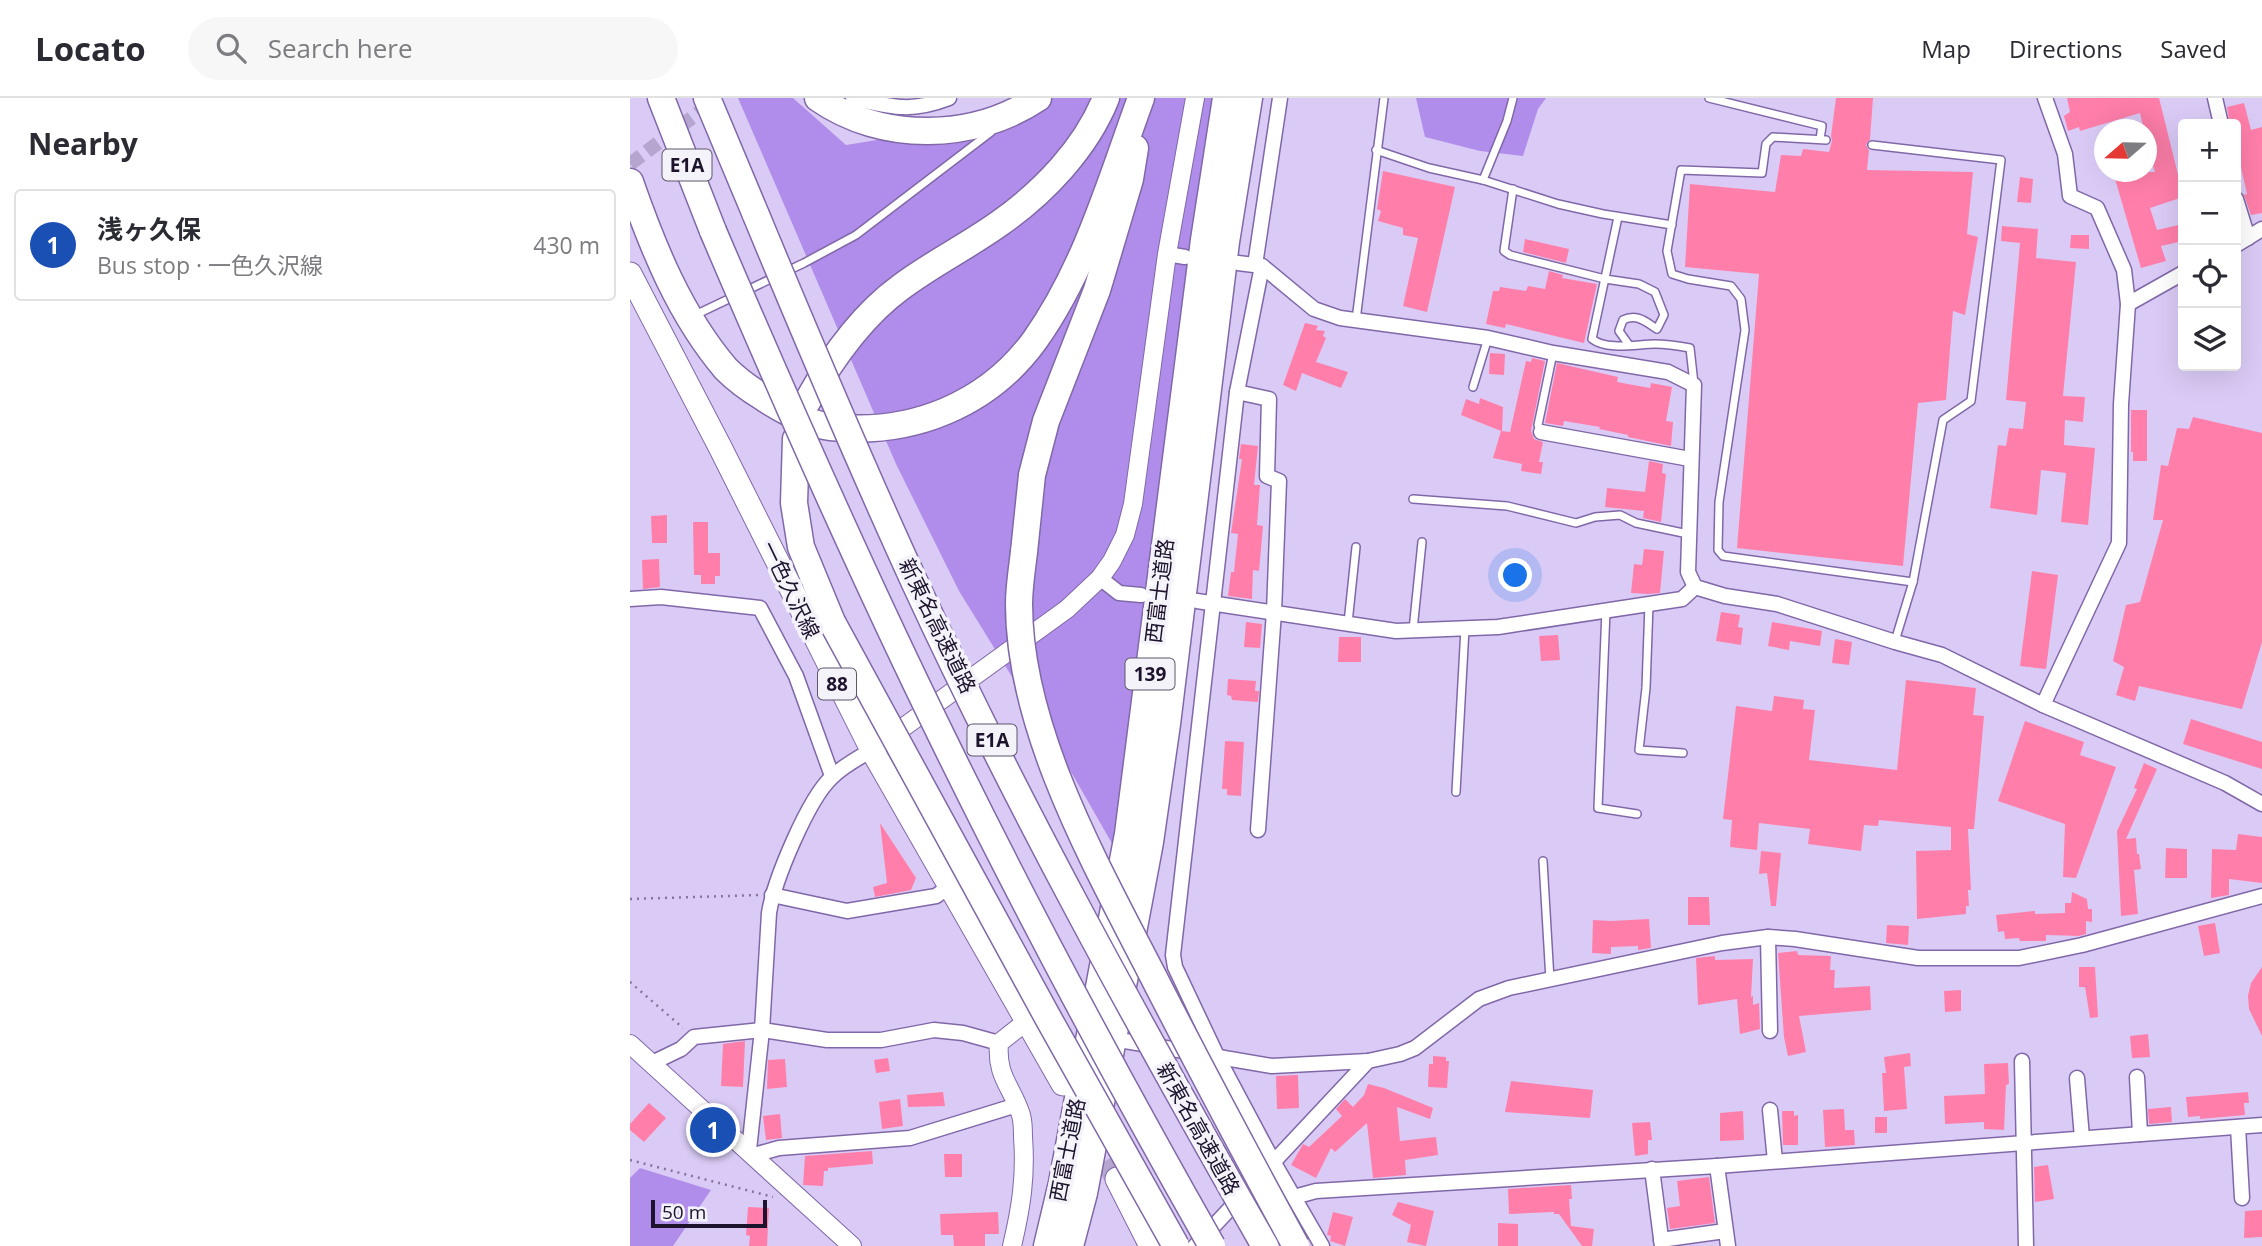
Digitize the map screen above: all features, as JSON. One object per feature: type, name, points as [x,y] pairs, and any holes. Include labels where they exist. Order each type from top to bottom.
[{"type":"highway","name":"新東名高速道路","points":[[661,98],[713,231],[812,460],[942,738],[1035,923],[1212,1246]]},
{"type":"highway","name":"新東名高速道路","points":[[708,98],[832,397],[915,583],[1066,885],[1176,1089],[1265,1246]]},
{"type":"highway","points":[[818,98],[831,107],[866,121],[897,129],[924,131],[958,129],[990,121],[1030,103]]},
{"type":"highway","points":[[807,402],[822,374],[856,328],[900,288],[1000,223],[1043,188],[1079,147],[1106,98]]},
{"type":"highway","points":[[630,182],[668,280],[689,318],[728,370],[752,391],[787,412],[830,427],[874,428],[907,425],[947,412],[978,395],[1008,371],[1034,341],[1062,297],[1093,230],[1142,98]]},
{"type":"highway","points":[[1142,98],[1130,179],[1101,278],[1046,421],[1032,475],[1019,604],[1022,646],[1043,740],[1065,796],[1111,893],[1296,1246]]},
{"type":"highway","name":"西富士道路","points":[[1047,1246],[1062,1183],[1128,834],[1204,240],[1226,98]]},
{"type":"highway","name":"西富士道路","points":[[1070,1246],[1084,1193],[1150,842],[1226,242],[1249,98]]},
{"type":"highway","points":[[796,439],[794,503],[801,547],[832,622],[1176,1246]]},
{"type":"main road","name":"一色久沢線","points":[[630,274],[872,750],[1063,1084]]},
{"type":"main road","points":[[1118,1180],[1151,1246]]},
{"type":"street","points":[[853,98],[893,107],[925,107],[949,98]]},
{"type":"street","points":[[751,1152],[772,895],[821,788],[848,764],[872,750],[1067,609],[1100,578],[1125,535],[1133,504],[1176,255],[1195,98]]},
{"type":"street","points":[[1280,98],[1259,266],[1237,392],[1173,955],[1175,967],[1218,1058],[1273,1163],[1322,1246]]},
{"type":"street","points":[[2043,705],[2119,543],[2127,304],[2124,270],[2097,208],[2070,196],[2065,154],[2045,98]]},
{"type":"street","points":[[2215,98],[2220,119]]},
{"type":"street","points":[[2242,242],[2262,229]]},
{"type":"street","points":[[1238,263],[1259,266],[1314,309],[1340,318],[1488,338],[1553,354],[1668,372],[1687,380],[1694,385],[1688,572],[1695,587],[1726,596],[1777,604],[1942,655],[2043,705],[2225,783],[2262,804]]},
{"type":"street","points":[[2127,304],[2178,277]]},
{"type":"street","points":[[1237,392],[1269,399],[1267,476],[1279,481],[1274,612],[1258,830]]},
{"type":"street","points":[[1541,432],[1690,459]]},
{"type":"street","points":[[1100,578],[1119,593],[1142,595]]},
{"type":"street","points":[[1197,601],[1396,631],[1498,627],[1682,599],[1695,587]]},
{"type":"street","points":[[630,599],[661,597],[760,608],[796,676],[832,776]]},
{"type":"street","points":[[772,895],[847,911],[936,896],[950,887]]},
{"type":"street","points":[[1125,1041],[1272,1066],[1368,1061],[1415,1048],[1479,999],[1509,988],[1722,943],[1768,937],[1917,958],[2019,958],[2082,946],[2262,896]]},
{"type":"street","points":[[1768,937],[1770,1031]]},
{"type":"street","points":[[652,1063],[681,1049],[694,1037],[762,1030],[827,1040],[881,1040],[934,1030],[963,1033],[999,1043],[1029,1024],[1068,1033]]},
{"type":"street","points":[[999,1043],[997,1058],[1002,1077],[1022,1118],[1023,1203],[1012,1246]]},
{"type":"street","points":[[630,1044],[852,1246]]},
{"type":"street","points":[[1195,1246],[1368,1061]]},
{"type":"street","points":[[2022,1061],[2026,1246]]},
{"type":"street","points":[[2137,1077],[2140,1134]]},
{"type":"street","points":[[2077,1078],[2082,1138]]},
{"type":"street","points":[[751,1152],[910,1138],[1017,1105]]},
{"type":"street","points":[[1770,1110],[1775,1161]]},
{"type":"street","points":[[1294,1197],[1316,1191],[1717,1166],[2262,1125]]},
{"type":"street","points":[[2238,1127],[2242,1198]]},
{"type":"street","points":[[1652,1169],[1661,1243],[1727,1239],[1717,1166]]},
{"type":"lane","points":[[1356,321],[1384,98]]},
{"type":"lane","points":[[1483,180],[1507,121],[1513,98]]},
{"type":"lane","points":[[1709,98],[1822,126],[1823,140],[1773,137],[1766,144],[1762,173],[1681,170],[1667,251],[1672,274],[1731,286],[1741,299],[1745,330],[1719,502],[1718,550],[1723,556],[1913,582]]},
{"type":"lane","points":[[689,318],[856,235],[1030,103]]},
{"type":"lane","points":[[1872,145],[2001,160],[1971,401],[1942,420],[1913,582],[1895,642]]},
{"type":"lane","points":[[1376,150],[1429,168],[1483,180],[1558,204],[1672,225]]},
{"type":"lane","points":[[1513,190],[1504,251],[1510,256],[1605,279],[1639,284],[1655,292],[1664,315],[1657,329],[1657,344]]},
{"type":"lane","points":[[1618,217],[1592,339],[1599,344],[1657,344],[1690,348],[1694,385]]},
{"type":"lane","points":[[1629,345],[1619,331],[1623,320],[1628,317],[1640,317],[1657,329]]},
{"type":"lane","points":[[1473,387],[1488,338]]},
{"type":"lane","points":[[1541,432],[1538,425],[1553,354]]},
{"type":"lane","points":[[1413,499],[1507,506],[1576,523],[1595,517],[1620,515],[1636,523],[1688,534]]},
{"type":"lane","points":[[1412,630],[1422,542]]},
{"type":"lane","points":[[1348,623],[1356,547]]},
{"type":"lane","points":[[1650,604],[1646,688],[1639,750],[1683,753]]},
{"type":"lane","points":[[1606,610],[1598,808],[1637,814]]},
{"type":"lane","points":[[1456,792],[1465,628]]},
{"type":"lane","points":[[1543,861],[1550,981]]},
{"type":"path","points":[[630,899],[772,895]]},
{"type":"path","points":[[630,982],[694,1037]]},
{"type":"path","points":[[630,1160],[754,1193],[789,1200],[798,1196]]},
{"type":"shaded area","points":[[738,98],[793,98],[846,145],[1024,116],[1052,98],[1213,98],[1172,379],[1167,462],[1114,847],[959,591],[896,464]]},
{"type":"shaded area","points":[[1416,98],[1546,98],[1538,109],[1523,156],[1480,151],[1425,137]]},
{"type":"shaded area","points":[[640,1168],[711,1190],[673,1246],[630,1246],[630,1178]]},
{"type":"building","points":[[1836,98],[1873,98],[1870,139],[1866,145],[1869,150],[1867,170],[1973,172],[1967,234],[1978,237],[1965,315],[1953,311],[1946,400],[1918,403],[1903,566],[1737,548],[1759,274],[1685,267],[1690,184],[1775,192],[1781,155],[1801,156],[1803,149],[1829,152]]},
{"type":"building","points":[[2067,98],[2159,98],[2178,175],[2178,199],[2150,208],[2157,230],[2178,225],[2178,242],[2161,246],[2166,261],[2141,268],[2116,182],[2157,182],[2157,119],[2141,119],[2140,113],[2120,119],[2094,119],[2094,127],[2080,131],[2079,127],[2068,131],[2064,116],[2070,112]]},
{"type":"building","points":[[2244,103],[2251,130],[2262,127],[2262,213],[2251,215],[2244,195],[2247,194],[2241,167],[2241,119],[2229,119],[2227,107]]},
{"type":"building","points":[[1383,171],[1455,187],[1427,312],[1403,306],[1418,238],[1403,235],[1403,228],[1378,221],[1381,211],[1377,209]]},
{"type":"building","points":[[2020,177],[2033,179],[2031,203],[2017,202]]},
{"type":"building","points":[[2002,226],[2038,229],[2036,258],[2076,262],[2063,396],[2085,397],[2083,422],[2065,420],[2064,445],[2095,448],[2088,525],[2061,522],[2066,473],[2041,470],[2037,515],[1990,508],[1998,445],[2006,446],[2009,428],[2023,429],[2026,402],[2006,400],[2020,243],[2001,241]]},
{"type":"building","points":[[2071,235],[2089,235],[2089,249],[2070,248]]},
{"type":"building","points":[[1525,239],[1569,249],[1566,263],[1523,252]]},
{"type":"building","points":[[1549,271],[1563,275],[1562,278],[1597,284],[1584,343],[1506,324],[1505,328],[1486,324],[1493,291],[1499,291],[1500,287],[1526,291],[1528,286],[1545,289]]},
{"type":"building","points":[[1305,323],[1318,326],[1316,330],[1325,331],[1323,336],[1326,338],[1316,362],[1348,372],[1341,388],[1302,373],[1296,391],[1283,385]]},
{"type":"building","points":[[1490,353],[1505,354],[1504,375],[1489,374]]},
{"type":"building","points":[[1532,358],[1545,361],[1531,431],[1534,439],[1543,442],[1539,462],[1543,462],[1541,474],[1521,471],[1522,464],[1493,458],[1501,431],[1461,415],[1466,399],[1479,404],[1480,398],[1503,407],[1502,431],[1510,432],[1526,361],[1531,362]]},
{"type":"building","points":[[1557,363],[1618,377],[1617,382],[1650,388],[1651,383],[1672,387],[1666,421],[1673,422],[1671,446],[1628,437],[1599,429],[1600,427],[1564,421],[1563,426],[1545,423]]},
{"type":"building","points":[[2131,410],[2147,410],[2147,461],[2133,461]]},
{"type":"building","points":[[2193,417],[2262,433],[2262,642],[2242,709],[2139,686],[2135,701],[2116,695],[2124,667],[2113,661],[2126,605],[2140,602],[2163,520],[2153,520],[2161,465],[2168,466],[2177,428],[2189,429]]},
{"type":"building","points":[[1241,444],[1258,446],[1254,485],[1260,485],[1257,525],[1263,526],[1259,571],[1253,570],[1252,599],[1228,596],[1231,572],[1234,572],[1238,534],[1231,533],[1242,459],[1239,459]]},
{"type":"building","points":[[1649,461],[1663,464],[1662,473],[1666,474],[1661,522],[1643,518],[1644,511],[1605,507],[1607,488],[1645,492]]},
{"type":"building","points":[[667,515],[667,543],[652,543],[651,516]]},
{"type":"building","points":[[693,522],[708,522],[708,553],[720,553],[720,576],[715,576],[715,584],[701,584],[701,575],[694,575]]},
{"type":"building","points":[[1644,549],[1664,551],[1660,593],[1631,593],[1634,564],[1642,565]]},
{"type":"building","points":[[659,559],[660,587],[643,589],[642,560]]},
{"type":"building","points":[[2032,571],[2058,575],[2046,669],[2020,666]]},
{"type":"building","points":[[1721,612],[1740,615],[1738,627],[1743,628],[1741,645],[1716,641]]},
{"type":"building","points":[[1246,622],[1262,624],[1260,648],[1244,647]]},
{"type":"building","points":[[1772,622],[1822,631],[1820,646],[1790,641],[1789,650],[1768,646]]},
{"type":"building","points":[[1558,635],[1560,660],[1541,661],[1539,636]]},
{"type":"building","points":[[1339,637],[1361,637],[1361,662],[1338,662]]},
{"type":"building","points":[[1835,639],[1852,642],[1849,665],[1832,663]]},
{"type":"building","points":[[1228,679],[1256,681],[1258,702],[1232,700],[1231,696],[1227,695]]},
{"type":"building","points":[[1906,680],[1976,688],[1973,715],[1984,716],[1974,829],[1968,829],[1971,890],[1968,890],[1969,906],[1966,906],[1966,914],[1917,919],[1916,851],[1951,850],[1951,827],[1879,820],[1878,826],[1864,825],[1861,851],[1808,844],[1810,829],[1759,823],[1757,850],[1730,847],[1732,820],[1723,819],[1736,706],[1772,711],[1774,696],[1804,700],[1803,709],[1815,710],[1809,760],[1897,770]]},
{"type":"building","points":[[2191,719],[2262,742],[2262,769],[2183,744]]},
{"type":"building","points":[[2025,721],[2084,742],[2080,755],[2116,767],[2076,878],[2063,877],[2065,824],[1998,801]]},
{"type":"building","points":[[1225,741],[1244,742],[1241,796],[1227,795],[1227,789],[1222,789]]},
{"type":"building","points":[[2144,763],[2157,769],[2126,839],[2136,838],[2139,854],[2141,869],[2134,870],[2138,914],[2121,916],[2117,831],[2137,789],[2134,788]]},
{"type":"building","points":[[880,823],[916,878],[911,890],[875,897],[873,887],[887,883]]},
{"type":"building","points":[[2238,834],[2262,837],[2262,883],[2229,879],[2229,895],[2211,898],[2212,849],[2236,850]]},
{"type":"building","points":[[2166,848],[2187,849],[2187,878],[2165,878]]},
{"type":"building","points":[[1761,851],[1781,853],[1776,906],[1771,906],[1767,873],[1759,874]]},
{"type":"building","points":[[2072,892],[2087,899],[2088,909],[2092,909],[2092,922],[2086,921],[2086,934],[2046,935],[2046,941],[2020,941],[2019,938],[2005,939],[2004,931],[1998,932],[1996,915],[2035,911],[2035,914],[2065,913],[2065,903],[2071,903]]},
{"type":"building","points":[[1688,897],[1709,897],[1710,925],[1688,925]]},
{"type":"building","points":[[1649,919],[1651,948],[1638,950],[1638,946],[1611,947],[1611,954],[1592,953],[1593,920]]},
{"type":"building","points":[[2215,923],[2220,953],[2204,956],[2198,926]]},
{"type":"building","points":[[1887,925],[1909,926],[1908,945],[1886,943]]},
{"type":"building","points":[[1797,951],[1798,955],[1831,956],[1830,970],[1835,970],[1834,988],[1870,986],[1871,1010],[1799,1016],[1806,1052],[1788,1056],[1784,1037],[1778,953]]},
{"type":"building","points":[[1715,956],[1715,960],[1753,959],[1751,997],[1753,996],[1753,1005],[1759,1003],[1760,1029],[1740,1034],[1737,999],[1698,1005],[1696,958]]},
{"type":"building","points":[[2079,967],[2095,967],[2098,1017],[2090,1018],[2085,987],[2079,987]]},
{"type":"building","points":[[2262,967],[2262,1036],[2249,1009],[2248,996],[2251,983]]},
{"type":"building","points":[[1961,990],[1961,1011],[1945,1012],[1944,991]]},
{"type":"building","points":[[2148,1034],[2150,1057],[2132,1058],[2130,1036]]},
{"type":"building","points":[[745,1041],[743,1087],[721,1086],[723,1044]]},
{"type":"building","points":[[1910,1053],[1911,1066],[1904,1067],[1907,1109],[1884,1111],[1884,1057]]},
{"type":"building","points":[[1433,1056],[1446,1057],[1446,1061],[1449,1061],[1447,1088],[1428,1087],[1429,1064],[1433,1064]]},
{"type":"building","points":[[888,1058],[890,1071],[876,1073],[874,1060]]},
{"type":"building","points":[[785,1059],[787,1087],[767,1089],[768,1060]]},
{"type":"building","points":[[2008,1063],[2009,1084],[2006,1085],[2004,1130],[1984,1129],[1984,1122],[1945,1124],[1944,1096],[1985,1094],[1984,1064]]},
{"type":"building","points":[[1298,1075],[1299,1108],[1277,1109],[1276,1076]]},
{"type":"building","points":[[1511,1081],[1593,1090],[1590,1118],[1505,1112]]},
{"type":"building","points":[[1368,1084],[1433,1108],[1430,1119],[1397,1107],[1400,1141],[1436,1137],[1438,1155],[1405,1160],[1406,1175],[1373,1178],[1367,1123],[1335,1152],[1331,1148],[1316,1178],[1291,1165],[1303,1144],[1309,1147],[1342,1116],[1336,1109],[1345,1099],[1353,1107],[1364,1095]]},
{"type":"building","points":[[943,1092],[945,1106],[908,1107],[907,1095]]},
{"type":"building","points":[[2248,1092],[2249,1103],[2244,1103],[2245,1115],[2200,1119],[2200,1116],[2188,1117],[2186,1097]]},
{"type":"building","points":[[900,1099],[903,1126],[882,1129],[879,1102]]},
{"type":"building","points":[[649,1103],[666,1118],[644,1142],[630,1130],[630,1124]]},
{"type":"building","points":[[2171,1107],[2172,1122],[2149,1124],[2148,1109]]},
{"type":"building","points":[[1844,1109],[1845,1130],[1854,1130],[1855,1145],[1825,1147],[1823,1110]]},
{"type":"building","points":[[1743,1111],[1744,1140],[1720,1141],[1720,1113]]},
{"type":"building","points":[[1782,1111],[1794,1111],[1794,1116],[1798,1115],[1798,1145],[1783,1145]]},
{"type":"building","points":[[780,1114],[782,1138],[766,1140],[763,1116]]},
{"type":"building","points":[[1875,1117],[1887,1117],[1887,1133],[1875,1133]]},
{"type":"building","points":[[1650,1122],[1652,1140],[1648,1140],[1648,1154],[1635,1156],[1632,1123]]},
{"type":"building","points":[[872,1151],[873,1164],[828,1168],[828,1171],[824,1171],[823,1186],[803,1185],[805,1156]]},
{"type":"building","points":[[944,1154],[962,1154],[962,1177],[945,1177]]},
{"type":"building","points":[[2048,1165],[2054,1199],[2035,1202],[2034,1167]]},
{"type":"building","points":[[1709,1177],[1715,1223],[1670,1229],[1667,1208],[1680,1206],[1677,1181]]},
{"type":"building","points":[[1571,1185],[1571,1226],[1594,1229],[1592,1246],[1582,1246],[1559,1214],[1554,1212],[1509,1214],[1508,1189]]},
{"type":"building","points":[[1398,1202],[1434,1211],[1426,1246],[1407,1242],[1411,1225],[1392,1215]]},
{"type":"building","points":[[748,1207],[769,1208],[767,1246],[749,1246],[750,1236],[746,1235]]},
{"type":"building","points":[[2262,1210],[2262,1237],[2244,1238],[2245,1211]]},
{"type":"building","points":[[998,1212],[999,1234],[985,1234],[985,1246],[954,1246],[953,1235],[941,1235],[940,1214]]},
{"type":"building","points":[[1333,1212],[1353,1217],[1345,1246],[1330,1241],[1331,1236],[1327,1235]]},
{"type":"building","points":[[1498,1223],[1518,1224],[1518,1246],[1498,1246]]},
{"type":"tunnel","points":[[630,164],[713,102]]},
{"type":"tunnel","points":[[1089,1131],[1117,1179]]},
{"type":"place","name":"浅ヶ久保","points":[[713,1130]]}]
